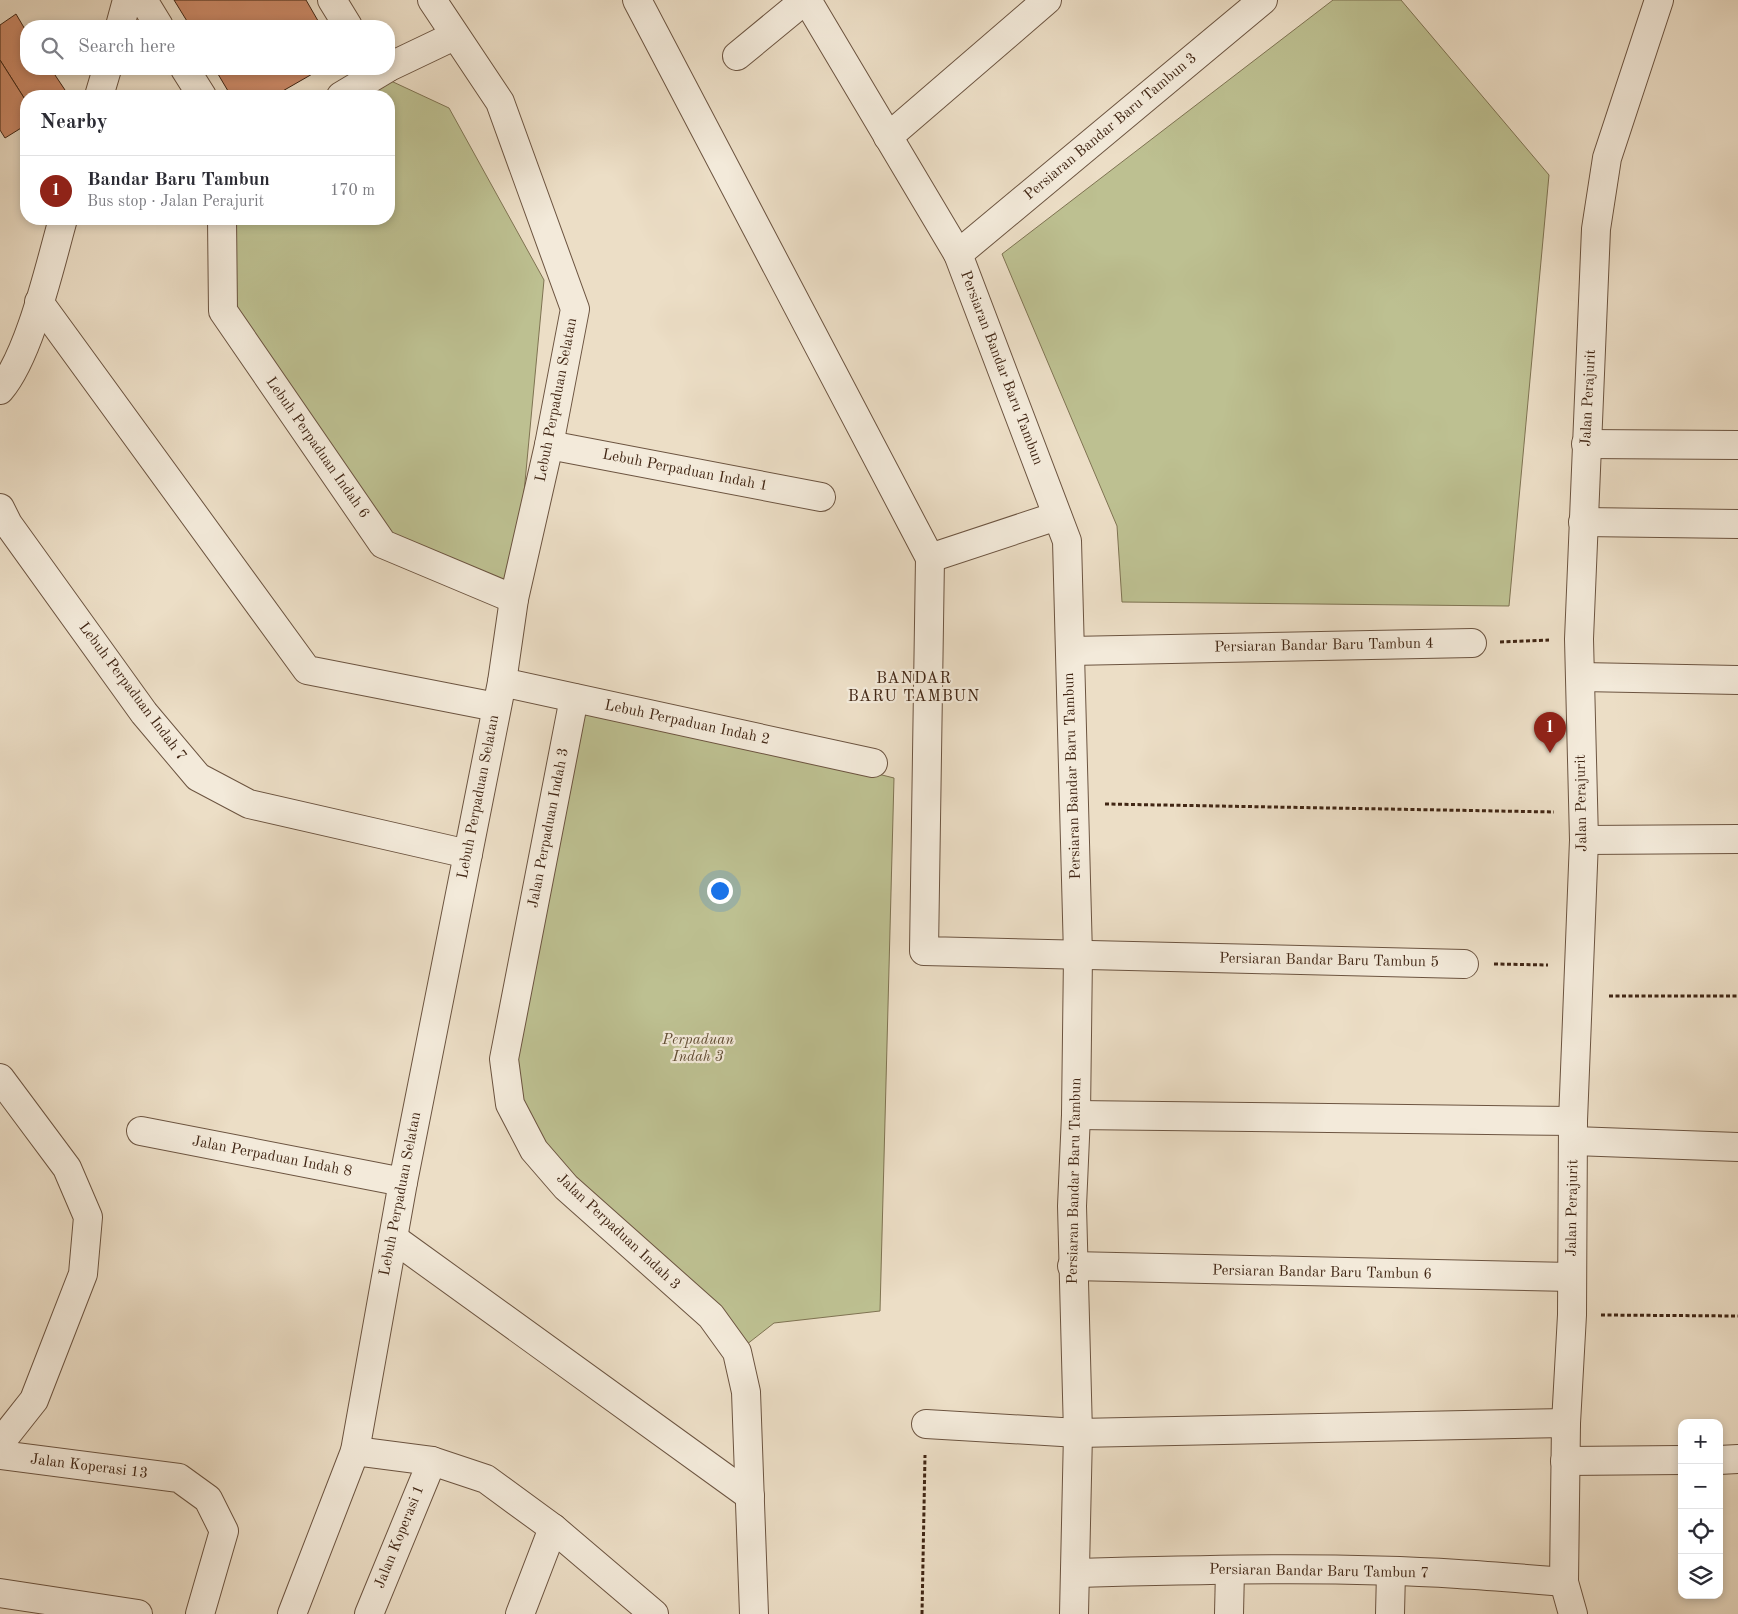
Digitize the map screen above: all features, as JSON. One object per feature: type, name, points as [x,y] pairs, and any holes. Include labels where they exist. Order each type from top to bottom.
[{"type":"street","points":[[122,20],[127,0]]},
{"type":"street","points":[[143,0],[155,20]]},
{"type":"street","points":[[332,0],[344,20]]},
{"type":"street","name":"Lebuh Perpaduan Selatan","points":[[292,1614],[355,1450],[403,1182],[499,695],[514,599],[549,445],[575,309],[500,102],[454,36],[432,0]]},
{"type":"street","points":[[637,0],[930,558],[1057,516]]},
{"type":"street","points":[[737,56],[806,0]]},
{"type":"street","name":"Persiaran Bandar Baru Tambun","points":[[806,0],[958,254],[1067,541],[1078,955],[1076,1115],[1072,1206],[1072,1266],[1078,1433],[1074,1614]]},
{"type":"street","points":[[888,137],[1047,0]]},
{"type":"street","name":"Persiaran Bandar Baru Tambun 3","points":[[958,254],[1263,0]]},
{"type":"street","name":"Jalan Perajurit","points":[[1573,1614],[1564,1582],[1565,1461],[1572,1315],[1574,1131],[1584,840],[1579,639],[1596,229],[1606,158],[1659,0]]},
{"type":"street","points":[[395,63],[454,36]]},
{"type":"street","points":[[101,90],[105,75]]},
{"type":"street","points":[[189,75],[198,90]]},
{"type":"street","points":[[350,90],[373,75]]},
{"type":"street","points":[[0,390],[16,366],[39,302],[62,225]]},
{"type":"street","name":"Lebuh Perpaduan Indah 6","points":[[222,225],[223,311],[383,544],[514,599]]},
{"type":"street","name":"Lebuh Perpaduan Indah 2","points":[[39,302],[307,670],[499,695],[574,698],[873,763]]},
{"type":"street","points":[[1586,444],[1738,445]]},
{"type":"street","name":"Lebuh Perpaduan Indah 1","points":[[549,445],[821,497]]},
{"type":"street","name":"Lebuh Perpaduan Indah 7","points":[[3,520],[144,713],[198,777],[248,804],[468,854]]},
{"type":"street","points":[[1583,522],[1738,524]]},
{"type":"street","name":"Persiaran Bandar Baru Tambun 5","points":[[930,558],[924,951],[1464,964]]},
{"type":"street","name":"Persiaran Bandar Baru Tambun 4","points":[[1070,651],[1472,643]]},
{"type":"street","points":[[1581,677],[1738,680]]},
{"type":"street","name":"Jalan Perpaduan Indah 3","points":[[574,698],[504,1059],[510,1104],[534,1150],[566,1187],[711,1316],[737,1352],[746,1392],[754,1614]]},
{"type":"street","points":[[1584,840],[1738,840]]},
{"type":"street","points":[[0,1078],[67,1168],[88,1217],[83,1274],[34,1400],[0,1443]]},
{"type":"street","points":[[1076,1115],[1574,1131],[1738,1147]]},
{"type":"street","name":"Jalan Perpaduan Indah 8","points":[[141,1132],[403,1182]]},
{"type":"street","points":[[393,1238],[750,1496]]},
{"type":"street","name":"Persiaran Bandar Baru Tambun 6","points":[[1072,1266],[1572,1277]]},
{"type":"street","points":[[926,1424],[1078,1433],[1566,1423]]},
{"type":"street","points":[[355,1450],[432,1461],[486,1479],[553,1528],[654,1614]]},
{"type":"street","name":"Jalan Koperasi 13","points":[[0,1455],[179,1478],[208,1500],[224,1531],[200,1614]]},
{"type":"street","points":[[1723,1460],[1738,1459]]},
{"type":"street","points":[[1565,1461],[1678,1460]]},
{"type":"street","name":"Jalan Koperasi 1","points":[[369,1614],[432,1461]]},
{"type":"street","points":[[520,1614],[553,1528]]},
{"type":"street","points":[[1229,1614],[1230,1570]]},
{"type":"street","name":"Persiaran Bandar Baru Tambun 7","points":[[1075,1573],[1230,1570],[1391,1572],[1457,1574],[1564,1582]]},
{"type":"street","points":[[1390,1614],[1391,1572]]},
{"type":"street","points":[[0,1593],[138,1614]]},
{"type":"path","points":[[1472,643],[1579,639]]},
{"type":"path","points":[[1074,803],[1582,813]]},
{"type":"path","points":[[1464,964],[1580,966]]},
{"type":"path","points":[[1579,996],[1738,996]]},
{"type":"path","points":[[1572,1315],[1738,1316]]},
{"type":"path","points":[[922,1614],[926,1424]]},
{"type":"green space","points":[[1333,0],[1401,0],[1549,175],[1509,606],[1122,602],[1117,526],[1002,254]]},
{"type":"green space","points":[[374,75],[378,75],[449,108],[544,280],[514,599],[383,544],[223,311],[233,225],[395,225],[395,90],[351,90]]},
{"type":"green space","name":"Perpaduan Indah 3","points":[[574,698],[894,778],[880,1311],[774,1323],[737,1352],[576,1196],[510,1104]]},
{"type":"building","points":[[174,0],[306,0],[318,20],[186,20]]},
{"type":"building","points":[[16,14],[20,21],[20,75],[55,75],[65,90],[20,90],[20,92],[0,60],[0,25]]},
{"type":"building","points":[[0,60],[20,92],[20,129],[5,138],[0,130]]},
{"type":"building","points":[[219,75],[311,75],[284,90],[227,90]]},
{"type":"place","name":"Bandar Baru Tambun","points":[[1550,753]]},
{"type":"district","name":"BANDAR BARU TAMBUN","points":[[914,688]]}]
